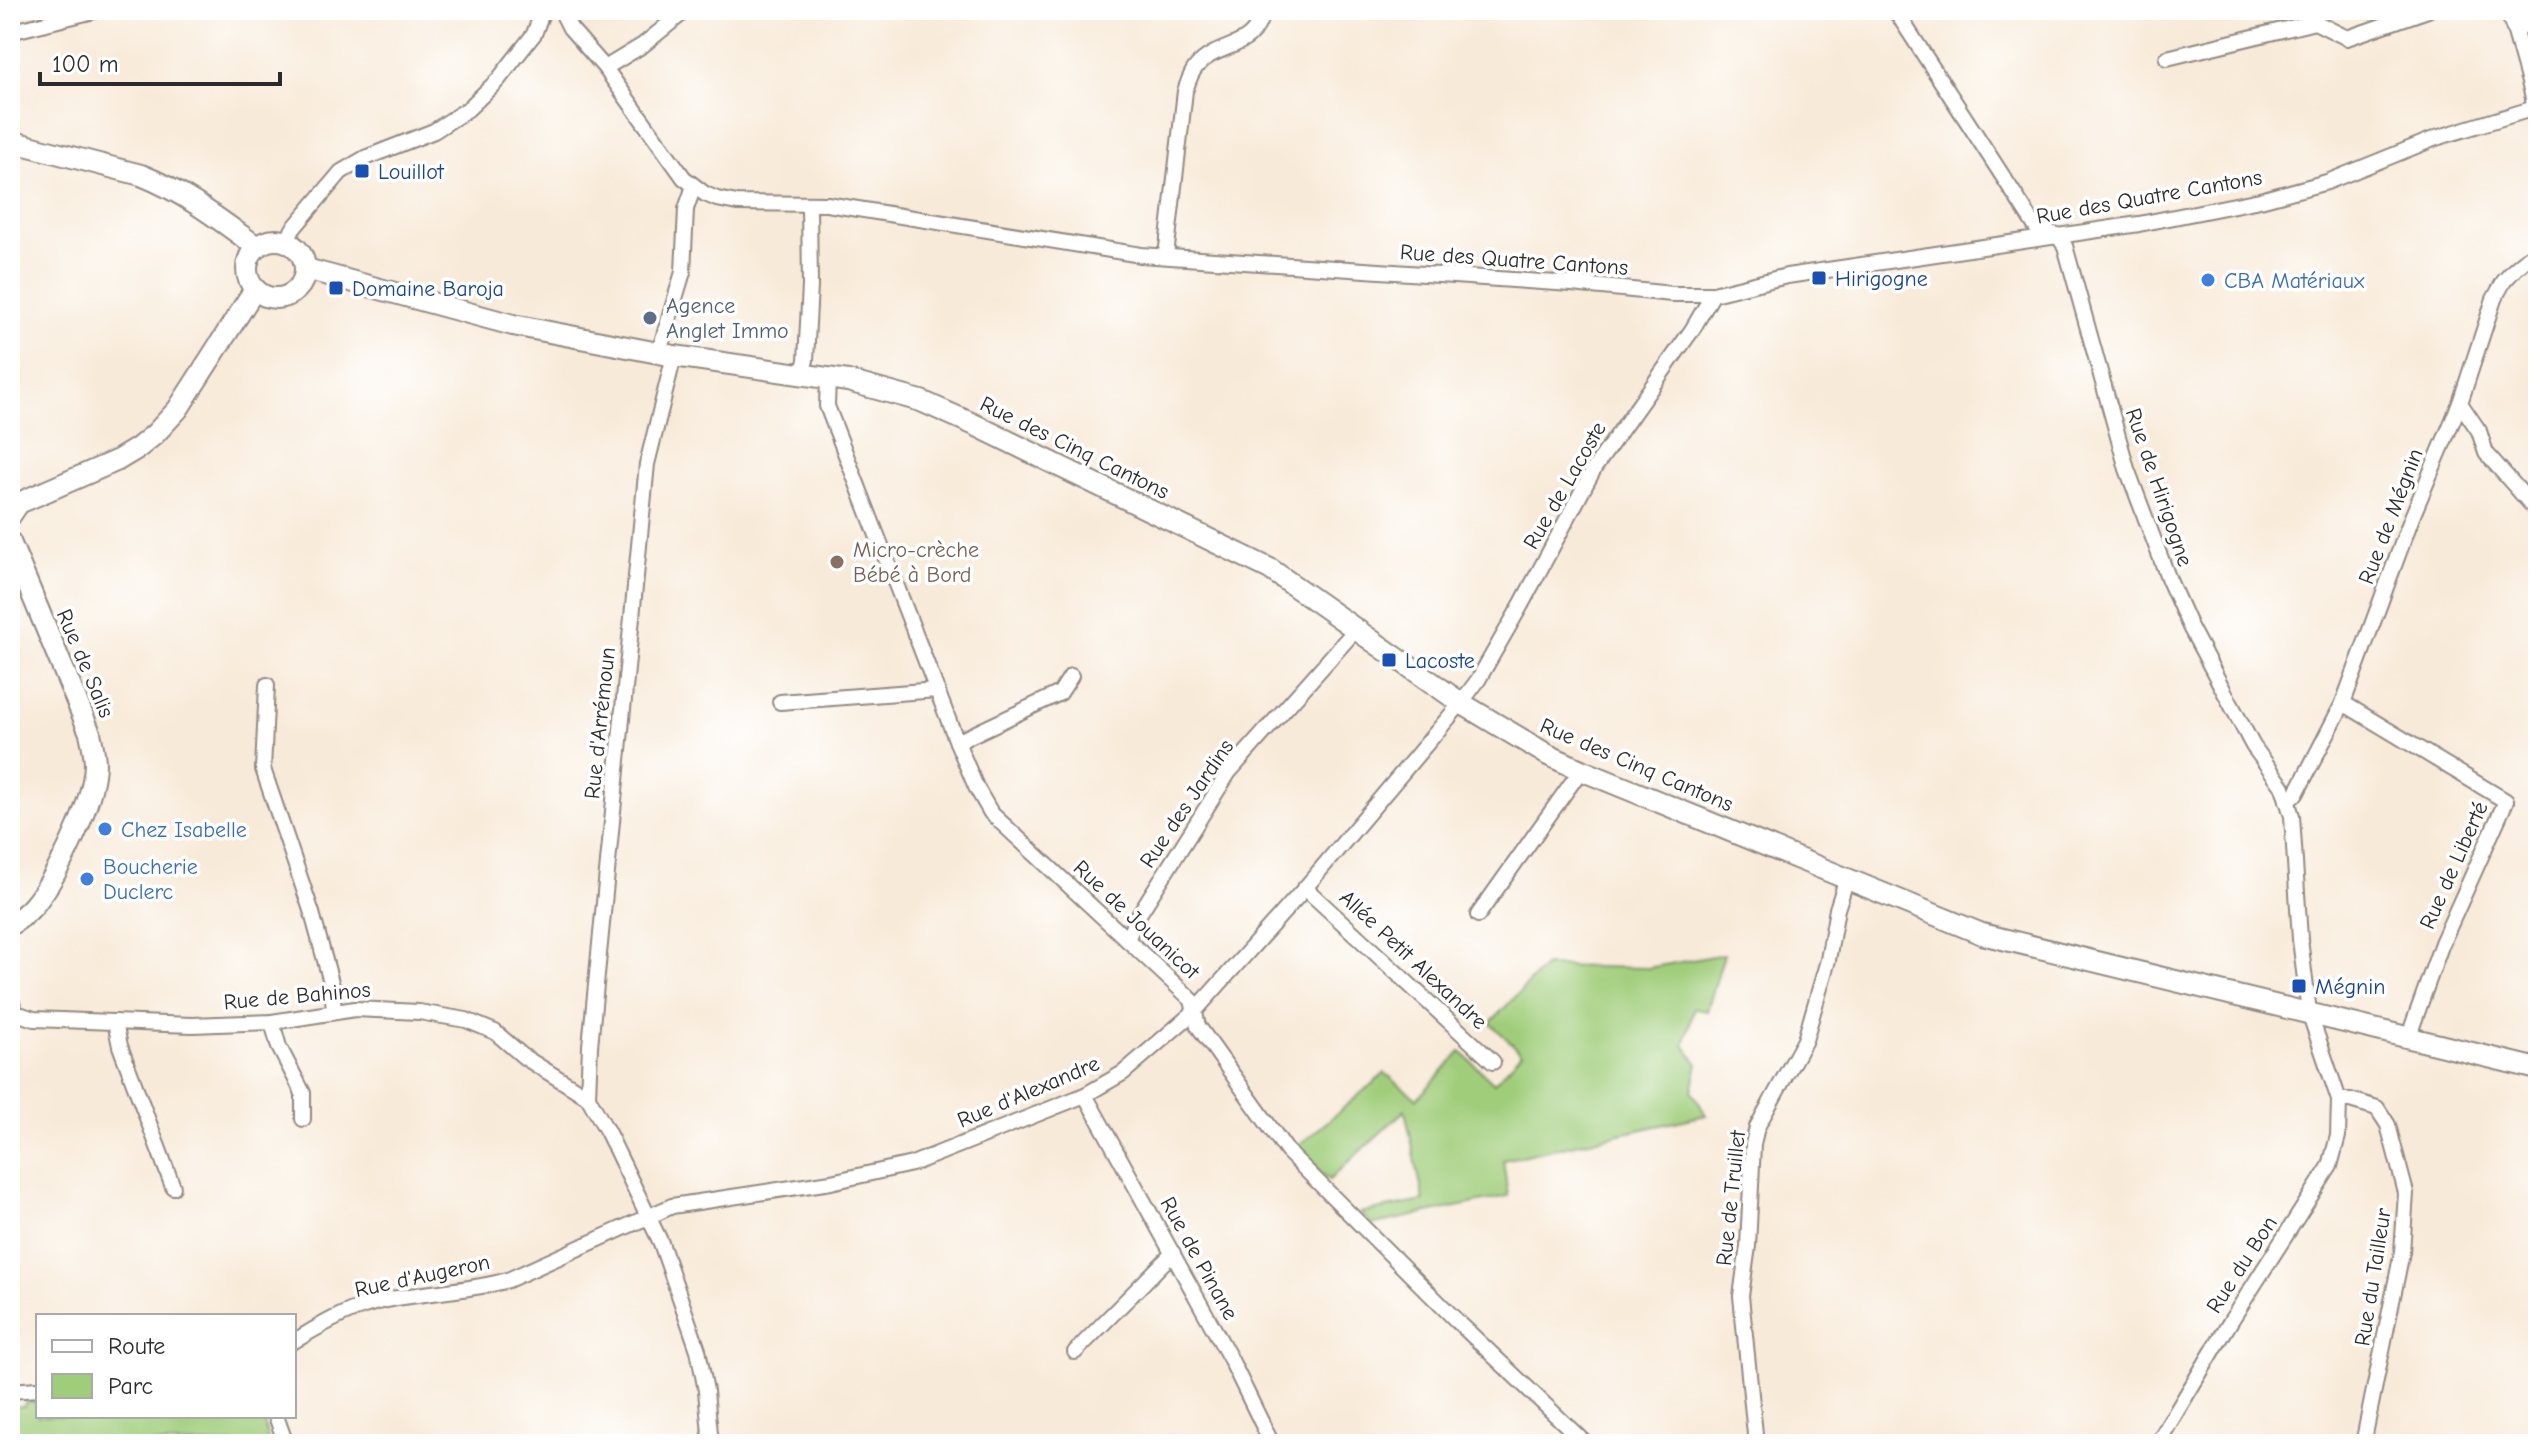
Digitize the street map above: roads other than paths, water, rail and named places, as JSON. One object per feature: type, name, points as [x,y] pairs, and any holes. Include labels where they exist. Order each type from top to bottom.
[{"type":"street","points":[[10,32],[98,10]]},
{"type":"street","points":[[287,242],[293,229],[341,172],[365,158],[434,131],[468,109],[498,80],[534,34],[543,10]]},
{"type":"street","name":"Rue des Quatre Cantons","points":[[561,10],[570,28],[605,68],[684,178],[717,199],[737,203],[827,204],[1166,256],[1672,294],[1713,294],[1787,276],[2139,224],[2327,182],[2436,138],[2537,108]]},
{"type":"street","points":[[605,68],[643,45],[686,10]]},
{"type":"street","points":[[1166,256],[1185,91],[1192,73],[1208,57],[1249,38],[1256,30],[1263,10]]},
{"type":"street","points":[[1895,10],[2037,229],[2057,235]]},
{"type":"street","points":[[2167,58],[2315,22],[2347,38],[2428,10]]},
{"type":"street","points":[[2507,10],[2537,108],[2538,130]]},
{"type":"street","points":[[2515,32],[2538,10]]},
{"type":"street","points":[[10,141],[160,182],[220,218],[257,247]]},
{"type":"street","name":"Rue d'Arrémoun","points":[[588,1097],[590,1046],[647,464],[683,272],[686,209],[694,186]]},
{"type":"street","points":[[802,375],[806,360],[810,286],[809,205]]},
{"type":"street","name":"Rue de Hirigogne","points":[[2057,235],[2065,246],[2127,469],[2169,580],[2190,627],[2253,746],[2283,787],[2292,816],[2300,939],[2309,1012]]},
{"type":"street","points":[[271,240],[287,242],[301,253],[306,269],[304,279],[292,294],[272,298],[255,289],[250,282],[248,263],[257,247],[271,240]]},
{"type":"street","name":"Rue de Mégnin","points":[[2287,801],[2296,794],[2343,703],[2412,517],[2460,403],[2494,299],[2515,269],[2528,258],[2538,255]]},
{"type":"street","name":"Rue des Cinq Cantons","points":[[306,269],[513,325],[666,354],[848,381],[921,401],[1270,569],[1461,703],[1548,755],[1581,770],[1982,934],[2538,1069]]},
{"type":"street","points":[[10,516],[26,499],[118,460],[155,434],[178,409],[255,289]]},
{"type":"street","name":"Rue de Lacoste","points":[[1461,703],[1514,618],[1595,467],[1692,330],[1713,294]]},
{"type":"street","name":"Rue de Jouanicot","points":[[828,378],[827,406],[957,742],[991,813],[1192,1000],[1198,1026],[1287,1151],[1586,1444]]},
{"type":"street","points":[[2460,403],[2479,431],[2486,453],[2538,512]]},
{"type":"street","name":"Rue de Salis","points":[[10,542],[90,733],[95,764],[89,795],[69,845],[44,891],[31,908],[10,925]]},
{"type":"street","name":"Rue des Jardins","points":[[1127,940],[1136,919],[1229,772],[1357,628]]},
{"type":"street","points":[[957,742],[1060,693],[1071,676]]},
{"type":"street","points":[[267,685],[263,769],[312,913],[332,986],[334,1011]]},
{"type":"street","points":[[780,702],[937,690]]},
{"type":"street","name":"Rue d'Alexandre","points":[[648,1215],[672,1206],[831,1182],[912,1164],[1085,1095],[1123,1073],[1194,1012],[1305,888],[1461,703]]},
{"type":"street","name":"Rue de Liberté","points":[[2343,703],[2506,801],[2442,943],[2411,1037]]},
{"type":"street","points":[[1478,915],[1581,770]]},
{"type":"street","name":"Rue de Truillet","points":[[1756,1444],[1741,1296],[1748,1246],[1753,1144],[1757,1127],[1805,1040],[1847,878]]},
{"type":"street","name":"Allée Petit Alexandre","points":[[1305,888],[1493,1062]]},
{"type":"street","name":"Rue de Bahinos","points":[[10,998],[16,1013],[34,1019],[192,1025],[272,1022],[355,1009],[419,1012],[466,1020],[495,1032],[524,1057],[588,1097]]},
{"type":"street","points":[[2309,1012],[2339,1100]]},
{"type":"street","points":[[115,1022],[120,1046],[173,1187]]},
{"type":"street","points":[[272,1022],[279,1047],[303,1093],[303,1119]]},
{"type":"street","name":"Rue de Pinane","points":[[1085,1095],[1231,1360],[1269,1442]]},
{"type":"street","points":[[588,1097],[661,1243],[698,1350],[711,1444]]},
{"type":"street","name":"Rue du Bon","points":[[2157,1444],[2330,1166],[2338,1136],[2339,1100]]},
{"type":"street","name":"Rue du Tailleur","points":[[2339,1100],[2377,1108],[2388,1125],[2406,1193],[2402,1252],[2363,1444]]},
{"type":"street","name":"Rue d'Augeron","points":[[296,1340],[359,1308],[393,1299],[508,1280],[648,1215]]},
{"type":"street","points":[[1075,1352],[1173,1253]]},
{"type":"street","points":[[10,1391],[36,1389]]},
{"type":"street","points":[[277,1418],[286,1444]]},
{"type":"place","name":"Louillot","points":[[362,171]]},
{"type":"place","name":"Hirigogne","points":[[1819,278]]},
{"type":"place","name":"CBA Matériaux","points":[[2208,280]]},
{"type":"place","name":"Domaine Baroja","points":[[336,288]]},
{"type":"place","name":"Agence Anglet Immo","points":[[650,318]]},
{"type":"place","name":"Micro-crèche Bébé à Bord","points":[[837,562]]},
{"type":"place","name":"Lacoste","points":[[1389,660]]},
{"type":"place","name":"Chez Isabelle","points":[[105,829]]},
{"type":"place","name":"Boucherie Duclerc","points":[[87,879]]},
{"type":"place","name":"Mégnin","points":[[2299,986]]}]
